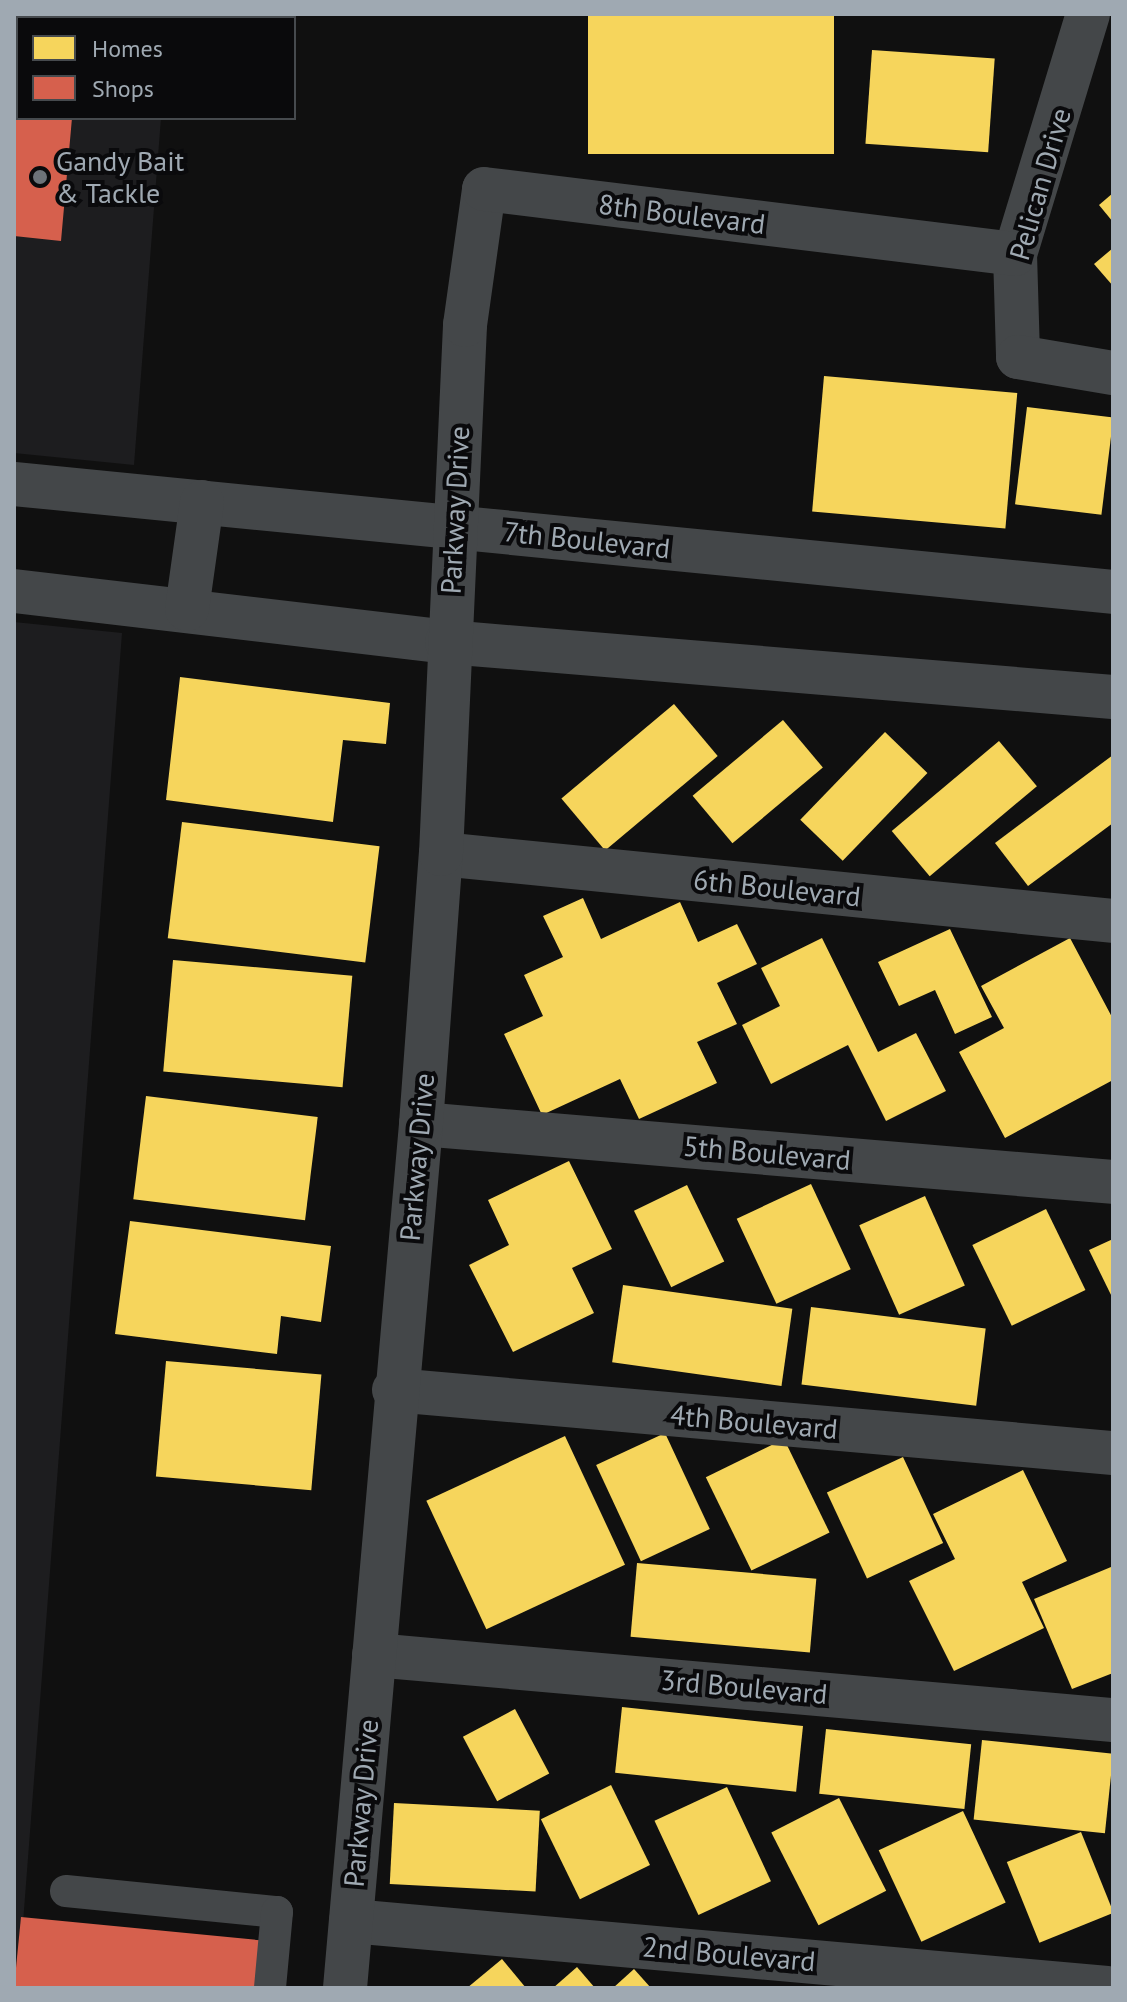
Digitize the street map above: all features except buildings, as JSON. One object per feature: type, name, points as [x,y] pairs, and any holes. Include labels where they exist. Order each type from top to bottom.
[{"type":"street","name":"Pelican Drive","points":[[1088,14],[1015,254],[1018,357],[1113,373]]},
{"type":"street","name":"8th Boulevard","points":[[465,325],[484,189],[1015,254]]},
{"type":"street","name":"Parkway Drive","points":[[345,1988],[394,1390],[421,1124],[441,854],[447,642],[465,325]]},
{"type":"street","name":"7th Boulevard","points":[[14,484],[1113,592]]},
{"type":"street","points":[[187,609],[202,502]]},
{"type":"street","points":[[14,591],[447,642],[1113,697]]},
{"type":"street","name":"6th Boulevard","points":[[441,854],[1113,921]]},
{"type":"street","name":"5th Boulevard","points":[[421,1124],[1113,1182]]},
{"type":"street","name":"4th Boulevard","points":[[394,1390],[1113,1453]]},
{"type":"street","name":"3rd Boulevard","points":[[374,1655],[1113,1720]]},
{"type":"street","name":"2nd Boulevard","points":[[351,1921],[1107,1988]]},
{"type":"lane","points":[[66,1891],[277,1912],[270,1988]]},
{"type":"shaded area","points":[[14,14],[169,14],[16,16],[16,120],[161,120],[134,465],[14,453]]},
{"type":"shaded area","points":[[14,622],[122,633],[18,1988],[14,1988]]},
{"type":"place","name":"Gandy Bait & Tackle","points":[[40,177]]}]
